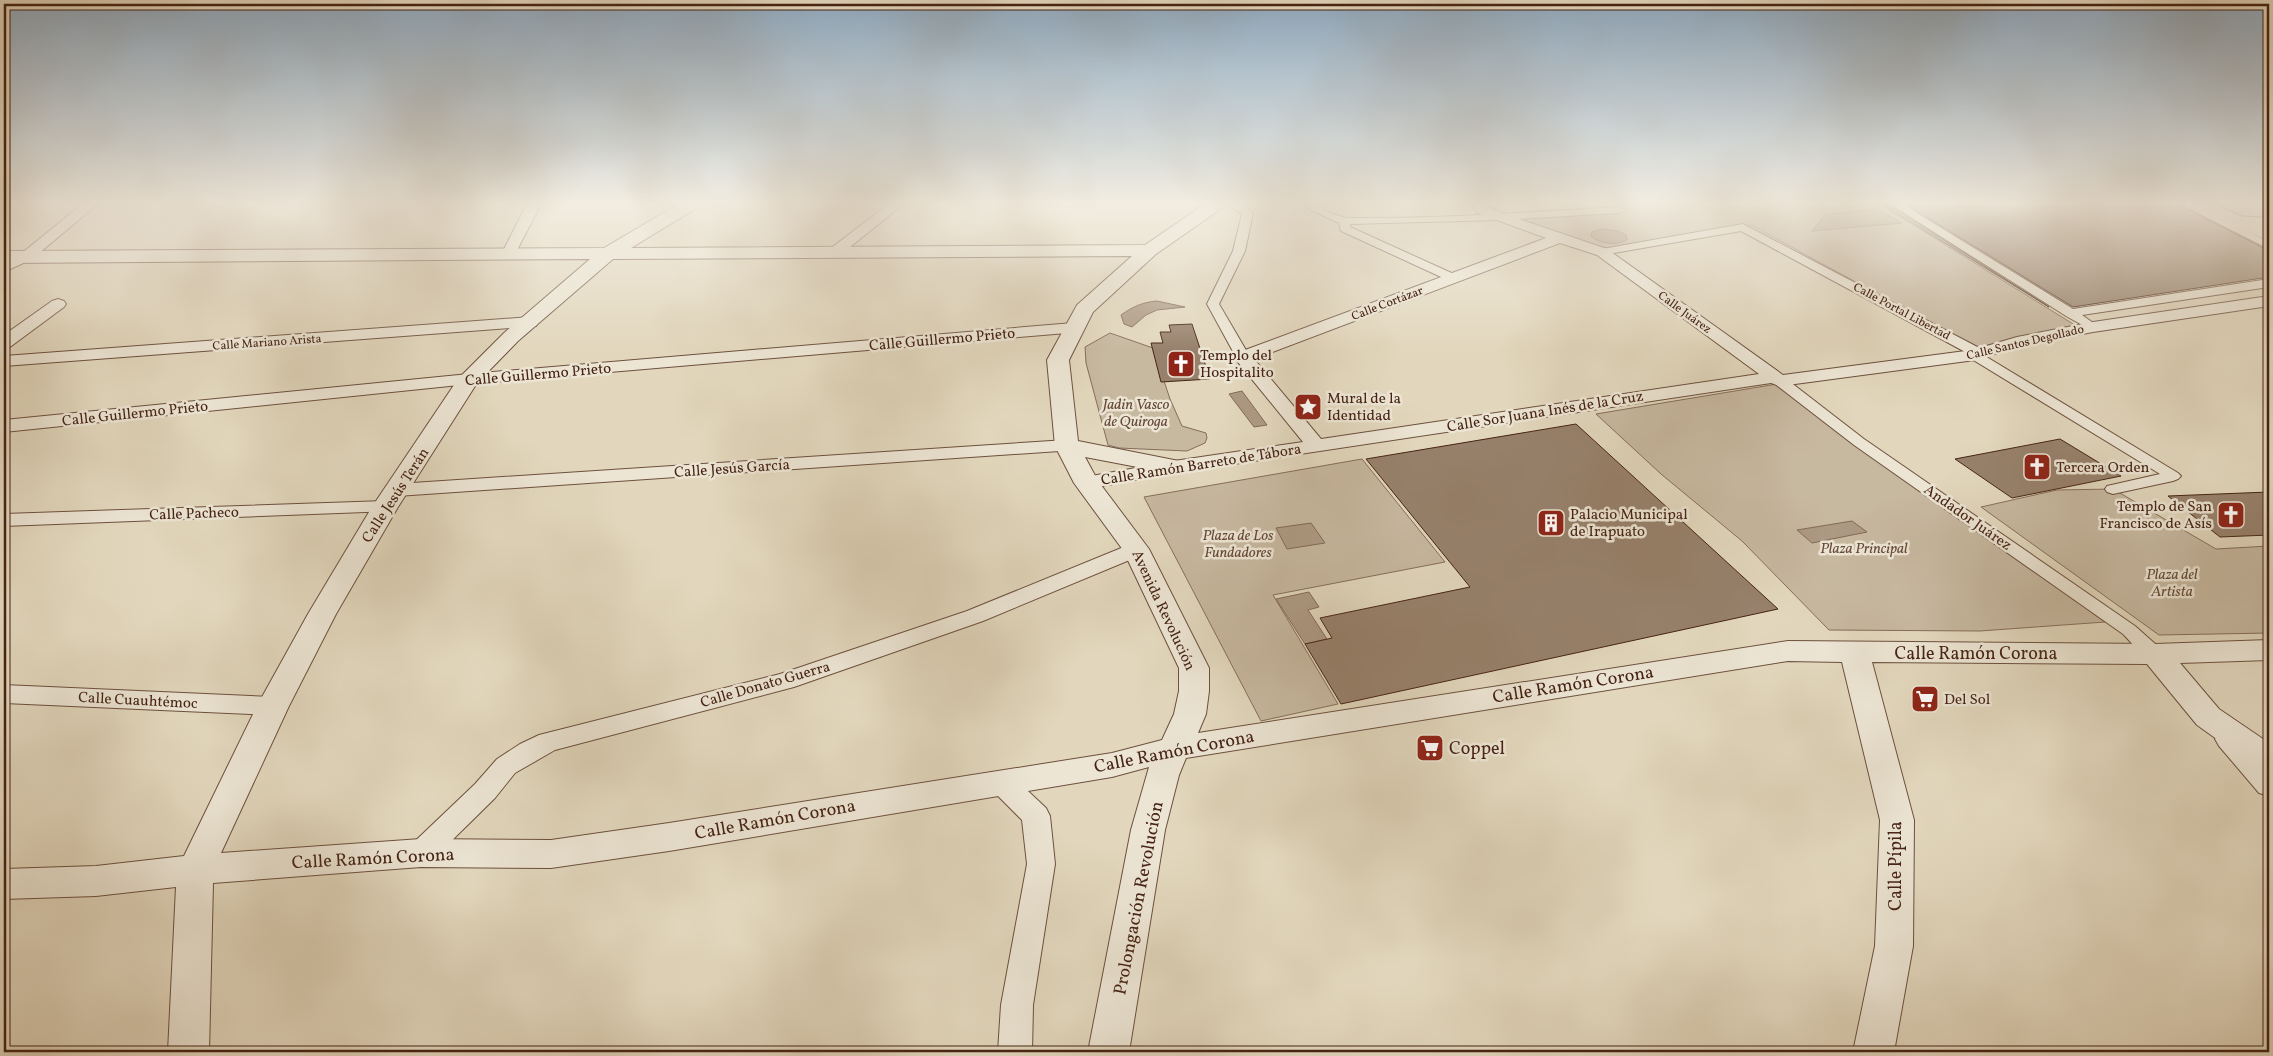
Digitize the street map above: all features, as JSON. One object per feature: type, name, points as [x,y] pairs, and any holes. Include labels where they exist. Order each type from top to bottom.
[{"type":"street","points":[[4,267],[33,251]]},
{"type":"street","name":"Calle Jesús Terán","points":[[195,870],[273,706],[322,614],[391,498],[469,379],[510,337],[612,251]]},
{"type":"street","points":[[4,257],[948,251]]},
{"type":"street","name":"Avenida Revolución","points":[[1148,251],[1084,309],[1058,360],[1067,446],[1086,483],[1136,549],[1194,668],[1194,691],[1190,714],[1176,748]]},
{"type":"street","points":[[1239,251],[1212,304],[1243,357],[1316,446]]},
{"type":"street","points":[[1394,251],[1452,278]]},
{"type":"street","name":"Calle Cortázar","points":[[1243,357],[1523,251]]},
{"type":"street","points":[[1602,252],[1606,251]]},
{"type":"street","name":"Calle Portal Libertad","points":[[1788,251],[1978,354],[2172,476],[2113,489]]},
{"type":"street","points":[[1971,251],[2093,327]]},
{"type":"street","name":"Calle Juárez","points":[[1602,252],[1778,379]]},
{"type":"street","points":[[2070,313],[2269,283]]},
{"type":"street","name":"Calle Santos Degollado","points":[[1778,379],[1978,354],[2018,342],[2093,327],[2269,301]]},
{"type":"street","points":[[4,343],[58,304]]},
{"type":"street","name":"Calle Mariano Arista","points":[[4,361],[530,322]]},
{"type":"street","name":"Calle Guillermo Prieto","points":[[4,426],[469,379],[1074,328]]},
{"type":"street","name":"Calle Sor Juana Inés de la Cruz","points":[[1316,446],[1778,379]]},
{"type":"street","name":"Andador Juárez","points":[[1778,379],[1859,442],[2129,630],[2155,654]]},
{"type":"street","points":[[1067,446],[1174,467]]},
{"type":"street","name":"Calle Jesús García","points":[[391,498],[1067,446]]},
{"type":"street","name":"Calle Ramón Barreto de Tábora","points":[[1086,483],[1174,467],[1316,446]]},
{"type":"street","name":"Calle Pacheco","points":[[4,520],[391,498]]},
{"type":"street","name":"Calle Donato Guerra","points":[[420,853],[486,791],[506,766],[529,751],[548,742],[785,681],[975,616],[1136,549]]},
{"type":"street","name":"Calle Ramón Corona","points":[[4,884],[96,881],[195,870],[420,853],[551,854],[668,837],[1112,765],[1176,748],[1753,655],[1788,652],[2155,654],[2269,650]]},
{"type":"street","name":"Calle Pípila","points":[[1855,653],[1897,820],[1894,946],[1874,1052]]},
{"type":"street","points":[[2155,654],[2269,786]]},
{"type":"street","name":"Calle Cuauhtémoc","points":[[4,694],[273,706]]},
{"type":"street","points":[[2208,717],[2269,759]]},
{"type":"street","name":"Prolongación Revolución","points":[[1109,1052],[1148,830],[1162,775],[1176,748]]},
{"type":"street","points":[[1002,783],[1036,816],[1041,864],[1017,1005],[1015,1052]]},
{"type":"street","points":[[188,1052],[195,870]]},
{"type":"green space","points":[[1799,251],[1956,251],[2078,327],[1977,348]]},
{"type":"green space","name":"Jadin Vasco de Quiroga","points":[[1110,333],[1153,348],[1170,399],[1182,426],[1206,433],[1205,443],[1187,451],[1119,448],[1108,445],[1086,363],[1085,347]]},
{"type":"green space","name":"Plaza Principal","points":[[1777,384],[2105,622],[1980,631],[1829,630],[1742,541],[1661,474],[1596,414]]},
{"type":"green space","name":"Plaza de Los Fundadores","points":[[1362,459],[1445,562],[1273,595],[1338,704],[1261,721],[1144,497]]},
{"type":"green space","name":"Plaza del Artista","points":[[2113,489],[2216,549],[2269,546],[2269,633],[2159,635],[1981,507],[2057,490]]},
{"type":"shaded area","points":[[1157,301],[1185,307],[1157,310],[1146,315],[1132,327],[1124,324],[1121,315],[1138,305]]},
{"type":"shaded area","points":[[1242,391],[1267,425],[1254,427],[1229,394]]},
{"type":"shaded area","points":[[1852,521],[1867,532],[1812,543],[1797,530]]},
{"type":"shaded area","points":[[1311,523],[1325,543],[1287,549],[1276,528]]},
{"type":"shaded area","points":[[1309,592],[1319,607],[1308,610],[1327,639],[1305,644],[1276,599]]},
{"type":"building","points":[[1958,251],[1962,251],[2049,307]]},
{"type":"building","points":[[1982,251],[2269,251],[2269,277],[2073,307]]},
{"type":"building","name":"Templo del Hospitalito","points":[[1192,324],[1210,379],[1161,382],[1151,343],[1163,343],[1160,332],[1171,332],[1169,325]]},
{"type":"building","name":"Palacio Municipal de Irapuato","points":[[1576,424],[1778,609],[1341,704],[1305,644],[1332,638],[1320,618],[1470,587],[1366,459]]},
{"type":"building","name":"Tercera Orden","points":[[2060,439],[2121,476],[2012,498],[1955,459]]},
{"type":"building","name":"Templo de San Francisco de Asís","points":[[2269,492],[2269,535],[2220,537],[2168,496]]},
{"type":"place","name":"Templo del Hospitalito","points":[[1181,364]]},
{"type":"place","name":"Mural de la Identidad","points":[[1308,407]]},
{"type":"place","name":"Tercera Orden","points":[[2037,467]]},
{"type":"place","name":"Templo de San Francisco de Asís","points":[[2231,515]]},
{"type":"place","name":"Palacio Municipal de Irapuato","points":[[1551,523]]},
{"type":"place","name":"Del Sol","points":[[1925,699]]},
{"type":"place","name":"Coppel","points":[[1430,748]]}]
